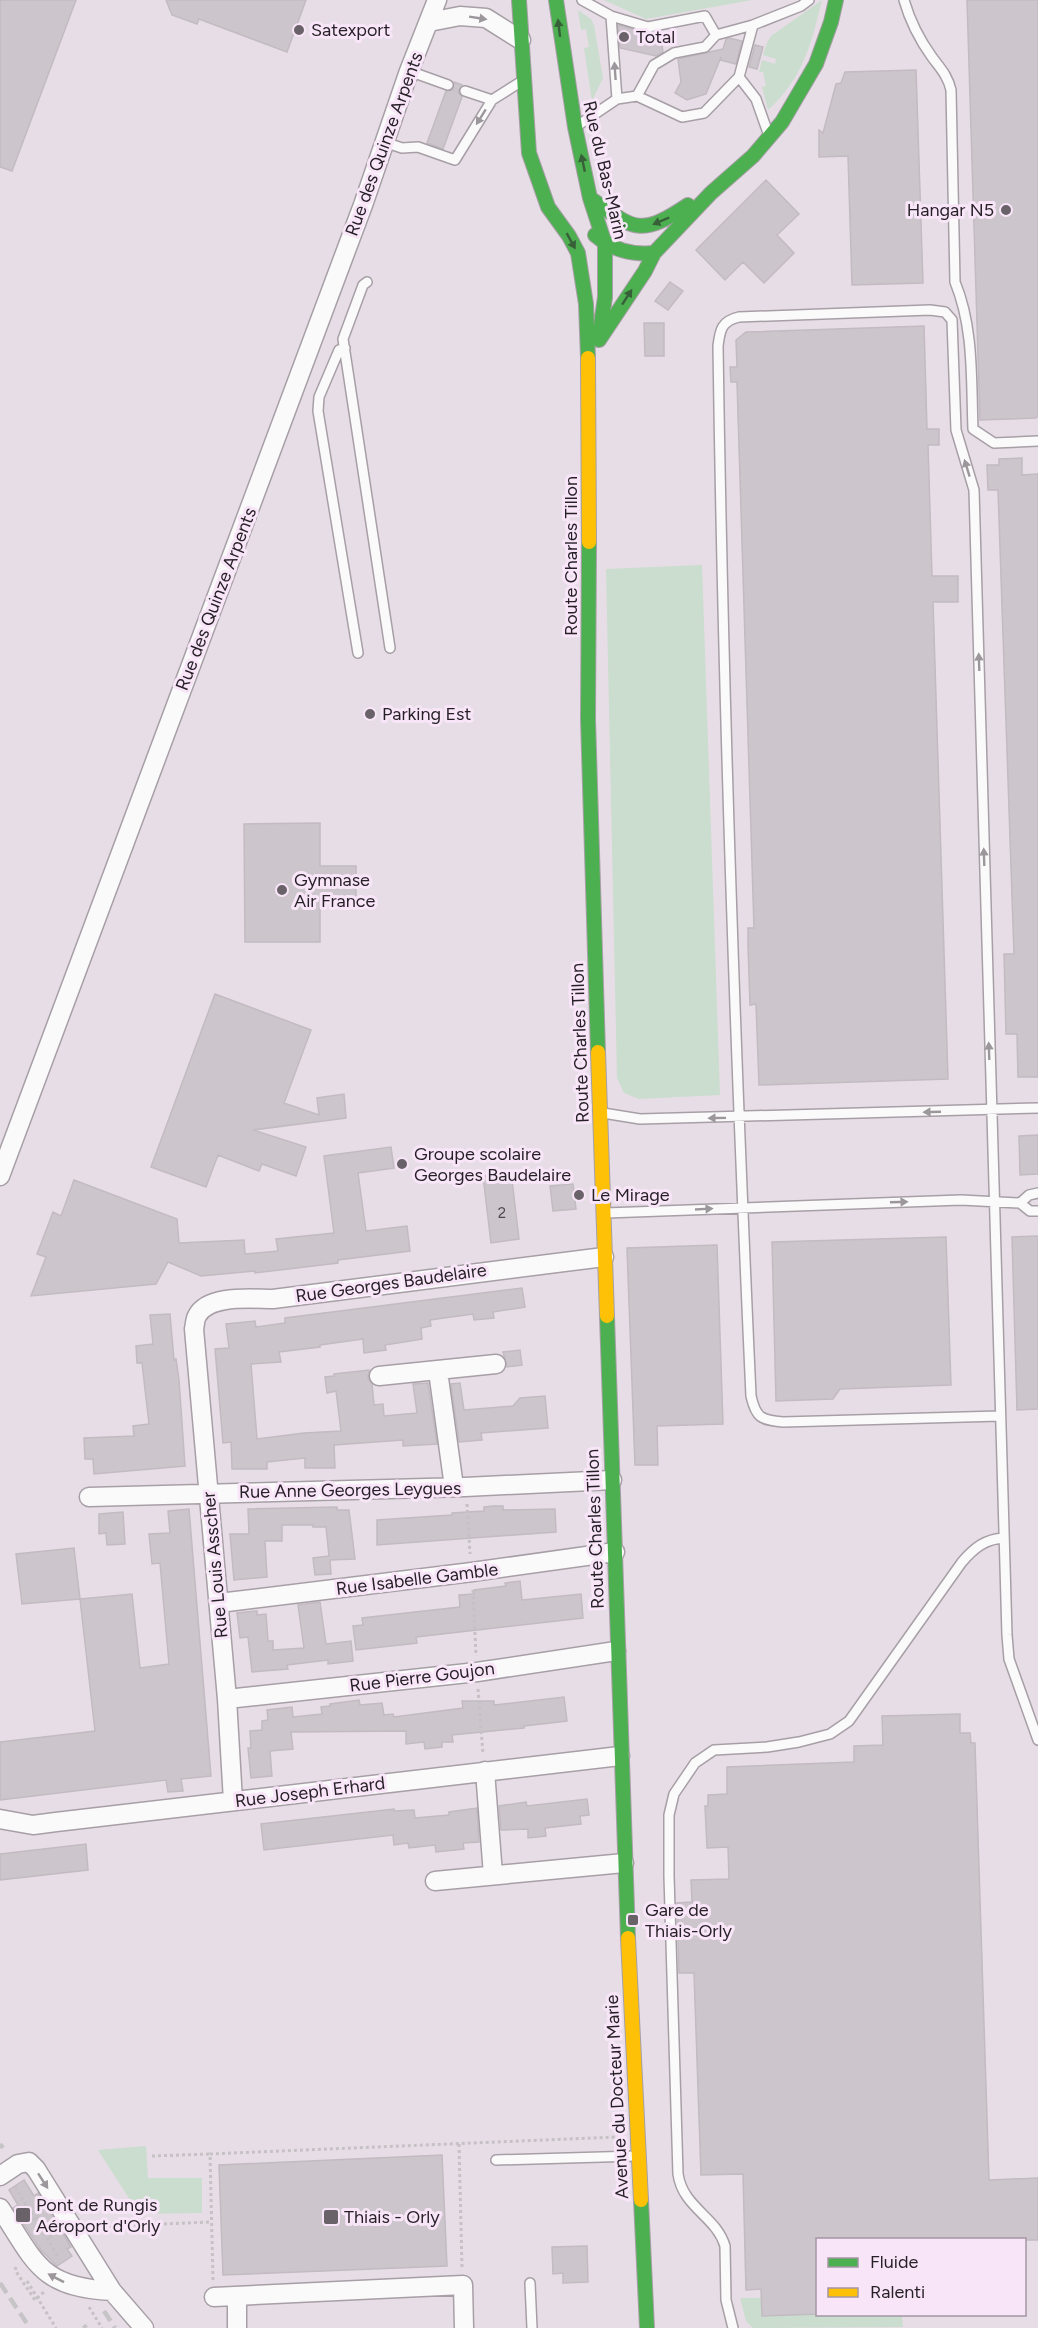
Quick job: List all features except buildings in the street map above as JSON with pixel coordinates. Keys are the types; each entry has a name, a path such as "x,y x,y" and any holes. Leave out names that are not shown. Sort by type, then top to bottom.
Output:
{"main road":[{"name":"Rue du Bas-Marin","path":"519,0 529,153 548,207 569,236 580,261 593,337 590,401"},
{"name":"Rue du Bas-Marin","path":"556,0 575,127 590,198 604,244 605,297 593,337"},
{"path":"632,265 654,253 769,138 795,103 818,62 836,0"},
{"path":"542,191 558,199 568,212"},
{"path":"590,198 628,225 642,227 661,222 712,193"},
{"path":"586,228 612,248 632,254 654,253"},
{"path":"593,337 613,322 626,297 650,266 654,253"},
{"path":"605,297 621,275"},
{"name":"Route Charles Tillon","path":"590,401 588,718 624,1863"},
{"name":"Avenue du Docteur Marie","path":"624,1863 647,2328"}],"street":[{"name":"Rue des Quinze Arpents","path":"0,1176 363,205 409,71 437,0"},
{"path":"429,22 460,16 486,18 521,40"},
{"name":"Rue Georges Baudelaire","path":"194,1329 197,1314 208,1305 223,1300 273,1299 604,1257"},
{"name":"Rue Louis Asscher","path":"194,1329 227,1699 233,1801"},
{"path":"379,1376 496,1364"},
{"path":"438,1371 460,1487"},
{"name":"Rue Anne Georges Leygues","path":"89,1497 460,1487 612,1480"},
{"name":"Rue Isabelle Gamble","path":"219,1603 615,1552"},
{"name":"Rue Pierre Goujon","path":"227,1699 477,1672 616,1651"},
{"name":"Rue Joseph Erhard","path":"0,1819 33,1825 620,1756"},
{"path":"484,1771 493,1875"},
{"path":"435,1881 624,1863"},
{"path":"5,2177 18,2164 29,2162 36,2169 112,2291 144,2328"},
{"path":"0,2208 32,2259 49,2276 78,2288 112,2291"},
{"path":"214,2297 463,2286 464,2328"},
{"path":"237,2296 237,2328"}],"lane":[{"path":"582,0 611,16 648,27 705,16 716,35"},
{"path":"637,96 654,65 674,53 705,47 716,35 753,25 801,6 809,0"},
{"path":"904,0 910,20 932,57 947,76 951,90 955,282 963,302 968,325 973,429 994,443 1038,441"},
{"path":"611,16 617,99"},
{"path":"575,127 617,99 637,96 682,117 704,113 739,77 753,25"},
{"path":"409,71 448,85"},
{"path":"739,77 756,99 769,138"},
{"path":"384,142 402,148 418,147 454,160 492,100 524,79"},
{"path":"465,91 492,100"},
{"path":"368,282 363,285 343,339 390,648"},
{"path":"1000,1416 783,1422 767,1421 760,1417 754,1409 751,1396 742,1207 720,538 718,346 720,328 727,320 739,317 893,310 945,312 952,320 956,430 974,490 1009,1659 1038,1740"},
{"path":"345,348 339,350 319,398 318,411 358,653"},
{"path":"601,1113 640,1119 739,1118 1038,1108"},
{"path":"1020,1203 1029,1195 1038,1193"},
{"path":"603,1213 961,1200 1020,1203 1030,1211 1038,1211"},
{"path":"733,2328 726,2300 725,2246 722,2238 686,2198 678,2174 669,1876 669,1824 674,1794 695,1763 714,1750 767,1748 799,1742 830,1734 849,1721 962,1562 980,1544 988,1540 1004,1538"},
{"path":"496,2160 638,2156"},
{"path":"530,2283 532,2328"}],"path":[{"path":"460,1487 472,1572 484,1771"},
{"path":"152,2156 637,2136"},
{"path":"459,2144 463,2286"},
{"path":"210,2154 210,2222 214,2297"},
{"path":"5,2177 61,2261"},
{"path":"34,2210 53,2241"},
{"path":"91,2227 210,2222"},
{"path":"15,2270 34,2298"},
{"path":"84,2299 102,2328"}],"green space":[{"path":"604,0 752,0 646,19"},
{"path":"822,0 814,32 798,73 790,86 768,110 762,87 766,86 763,72 759,72 762,60 775,64 776,59 763,55 767,43 771,36"},
{"path":"578,10 591,19 594,25 603,78 592,101 584,48 589,47 586,29 581,30"},
{"path":"702,565 720,1095 639,1099 624,1093 617,1078 606,569"},
{"path":"146,2146 148,2178 202,2178 202,2213 139,2214 98,2150"},
{"path":"740,2298 762,2298 816,2313 816,2316 902,2316 903,2327 753,2328 746,2321"}],"railway":[{"path":"0,2144 3,2148"},
{"path":"0,2283 30,2328"},
{"path":"104,2311 115,2328"}],"traffic: fast":[{"path":"519,0 529,153 548,207 578,253 586,304 588,358"},
{"path":"556,0 575,127 590,198 605,244 605,297 600,332"},
{"path":"599,340 645,271 654,253 711,193 753,156 782,122 816,64 836,0"},
{"path":"590,198 627,223 637,226 658,222 688,205"},
{"path":"595,235 623,250 654,253"},
{"path":"589,542 588,719 598,1052"},
{"path":"607,1316 628,1938"},
{"path":"641,2200 647,2328"}],"traffic: slow":[{"path":"588,358 589,542"},
{"path":"598,1052 607,1316"},
{"path":"628,1938 641,2200"}],"place":[{"name":"Satexport","path":"299,30"},
{"name":"Total","path":"624,37"},
{"name":"Hangar N5","path":"1006,210"},
{"name":"Parking Est","path":"370,714"},
{"name":"Gymnase Air France","path":"282,890"},
{"name":"Groupe scolaire Georges Baudelaire","path":"402,1164"},
{"name":"Le Mirage","path":"579,1195"},
{"name":"Gare de Thiais-Orly","path":"633,1920"},
{"name":"Pont de Rungis Aéroport d'Orly","path":"23,2215"},
{"name":"Thiais - Orly","path":"331,2217"}]}
